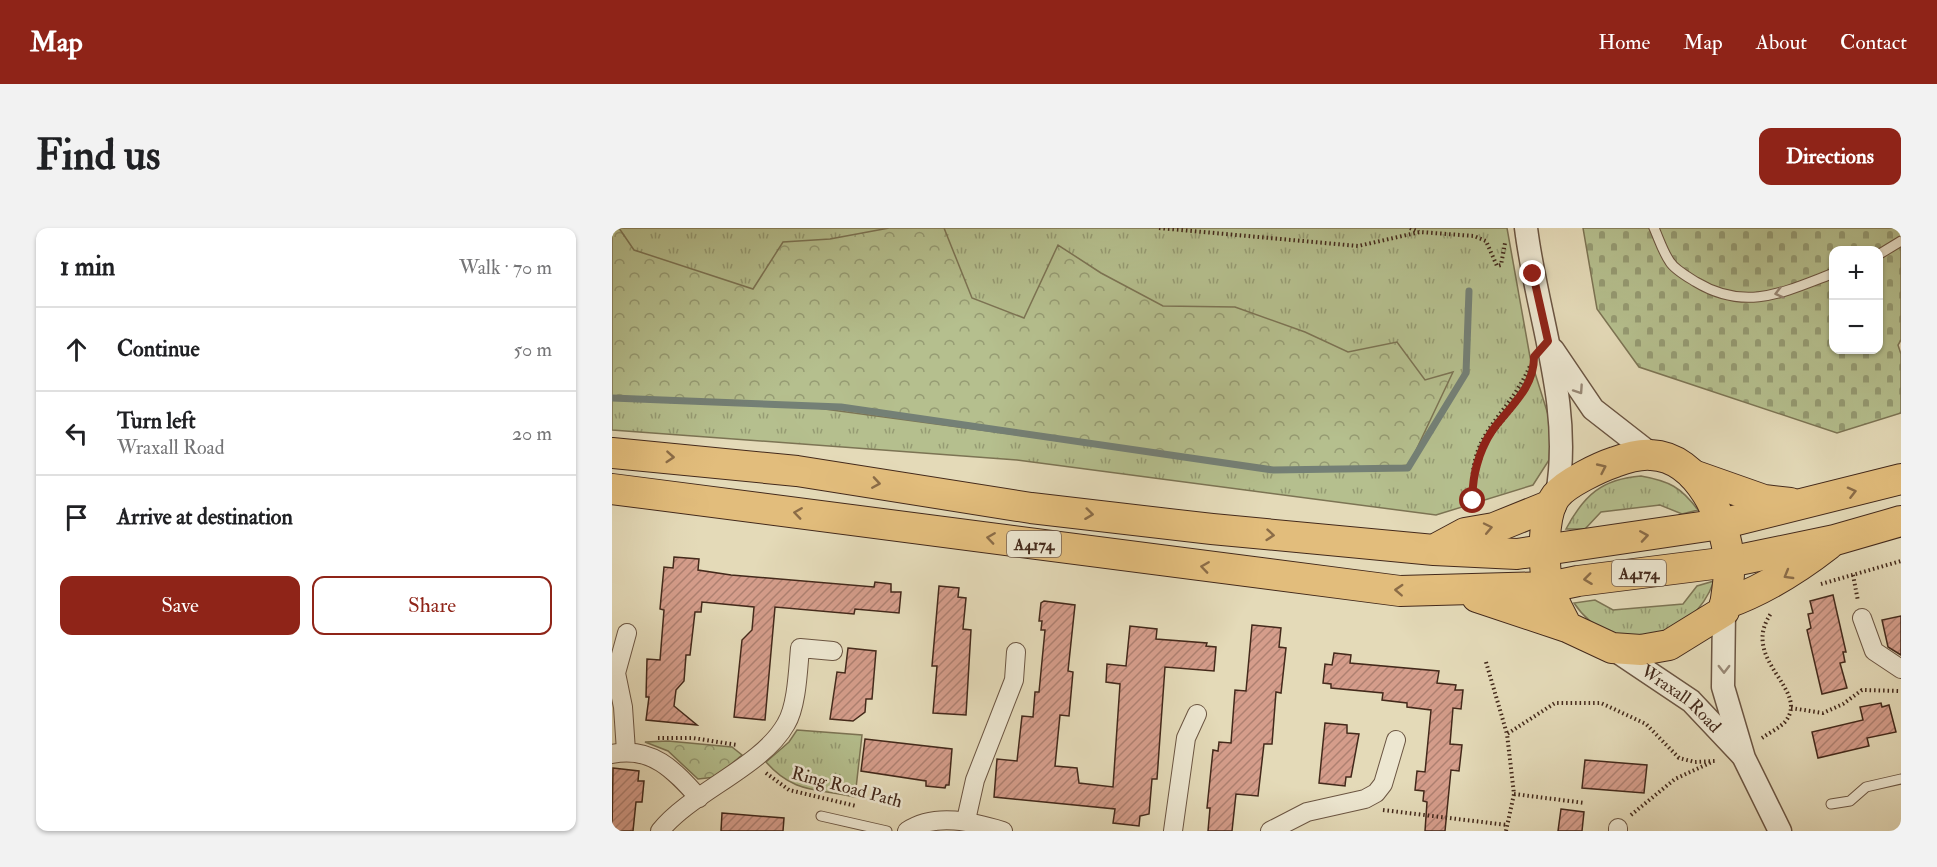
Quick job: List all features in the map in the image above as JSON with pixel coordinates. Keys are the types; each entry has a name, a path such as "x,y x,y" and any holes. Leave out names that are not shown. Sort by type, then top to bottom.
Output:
{"highway":[{"name":"A4174","path":"612,453 797,471 1031,507 1212,529 1434,550 1517,554 1545,552 1721,524 1901,479"},
{"path":"1434,550 1465,533 1494,528 1554,500 1600,467 1628,458 1652,455 1674,462 1694,475 1711,502 1721,524 1729,562 1725,607 1669,645 1641,650 1612,648 1567,627 1549,587 1545,552 1546,528 1554,500"},
{"name":"A4174","path":"1694,475 1764,500 1802,505"},
{"name":"A4174","path":"612,489 1400,591 1549,587 1578,581 1729,562 1835,540 1901,521"},
{"name":"A4174","path":"1725,607 1795,571 1835,540"},
{"name":"A4174","path":"1457,591 1567,627"}],"street":[{"path":"1527,233 1541,349 1563,437 1554,500"},
{"path":"1541,349 1593,409 1652,455"},
{"name":"Wraxall Road","path":"1725,607 1724,687 1744,758 1780,831"},
{"path":"1862,618 1874,651 1901,669"},
{"path":"627,633 616,673 623,706 619,753 647,754 672,768 699,798"},
{"path":"660,831 699,798 754,758 786,724 795,693 800,648 833,651"},
{"name":"Wraxall Road","path":"1612,648 1691,701 1744,758"},
{"path":"966,820 975,780 1014,680 1016,652"},
{"path":"1173,831 1186,738 1197,714"},
{"path":"1270,831 1307,812 1365,799 1376,793 1383,784 1396,740"},
{"path":"907,831 936,822 966,820 1003,831"}],"lane":[{"path":"1654,228 1671,263 1710,290 1731,297 1754,298 1778,294 1829,275"},
{"path":"1883,252 1901,241"},
{"path":"1832,804 1850,801 1866,787 1901,779"},
{"path":"822,816 887,831"}],"path":[{"path":"1159,228 1358,246 1420,232 1474,236 1486,241 1497,266 1501,265 1504,245 1508,238 1527,233"},
{"path":"1410,228 1420,232"},
{"path":"1473,501 1472,464 1482,438 1521,387 1541,349"},
{"path":"1811,587 1901,561"},
{"path":"1762,738 1784,722 1791,708 1790,694 1771,669 1763,646 1763,632 1774,609"},
{"path":"1365,799 1387,812 1507,828 1514,794 1507,734 1486,662"},
{"path":"1791,708 1823,713 1843,704 1862,690 1901,691"},
{"path":"1507,734 1555,703 1601,703 1646,724 1679,758 1695,762 1715,761 1674,779 1643,803 1618,830"},
{"name":"Ring Road Path","path":"619,753 645,738 693,738 740,746 765,772 789,790 864,808"},
{"path":"1514,794 1585,803"}],"green space":[{"path":"612,228 1507,228 1530,357 1551,424 1549,460 1533,485 1436,515 1017,460 612,430"},
{"path":"612,228 619,228 634,250 753,289 783,242 830,239 889,228 944,228 972,298 1024,318 1058,245 1101,273 1163,306 1235,307 1305,332 1348,352 1397,342 1425,380 1453,372 1409,465 1371,469 1278,470 787,404 612,397"},
{"path":"1583,228 1901,228 1901,340 1898,345 1901,354 1901,413 1837,433 1639,367 1597,309"},
{"path":"1641,476 1674,486 1698,510 1682,514 1660,505 1601,512 1585,529 1566,529 1587,498 1596,491 1615,481"},
{"path":"1714,581 1703,602 1688,619 1670,631 1650,637 1630,638 1609,633 1590,621 1574,603 1595,600 1613,610 1683,604 1697,586"},
{"path":"797,730 862,735 855,797 796,785 786,780 766,762 789,742"},
{"path":"668,741 732,747 742,755 716,777 698,779 668,751 645,742"}],"building":[{"path":"674,557 699,559 698,570 731,575 874,587 875,582 891,584 891,592 901,592 899,613 855,609 854,614 775,607 765,720 734,717 742,640 752,630 754,607 702,602 701,612 695,612 690,655 686,655 684,681 676,690 674,706 697,725 646,720 649,697 646,697 647,659 660,660 664,610 660,609 664,567 673,568"},
{"path":"939,586 959,588 958,597 966,598 963,629 971,630 966,715 933,713 937,666 932,666"},
{"path":"1833,595 1846,652 1843,652 1845,662 1840,663 1847,688 1822,694 1807,630 1811,628 1808,614 1813,613 1810,601"},
{"path":"1044,601 1075,605 1068,671 1073,672 1069,716 1060,715 1055,766 1077,768 1079,783 1113,787 1120,684 1106,682 1107,664 1126,666 1130,626 1157,629 1156,639 1207,643 1206,646 1216,647 1214,671 1165,667 1157,779 1152,779 1149,814 1140,816 1139,826 1113,823 1115,809 994,797 997,759 1017,761 1022,716 1033,717 1035,692 1039,692 1045,630 1041,630 1042,621 1039,621 1041,603"},
{"path":"1901,616 1901,655 1888,647 1882,620"},
{"path":"1252,625 1281,628 1279,647 1286,648 1281,693 1276,692 1272,744 1264,744 1258,796 1236,794 1232,831 1208,831 1210,808 1207,808 1213,750 1218,751 1219,742 1231,743 1235,690 1246,691"},
{"path":"848,648 876,651 872,699 866,699 865,712 853,721 830,719 837,672 845,673"},
{"path":"1334,653 1351,655 1350,663 1439,671 1437,683 1456,685 1455,690 1463,690 1461,709 1453,708 1450,744 1462,745 1459,771 1451,770 1445,831 1425,831 1427,802 1423,801 1424,791 1415,790 1417,771 1425,772 1431,710 1407,707 1407,703 1382,700 1383,693 1331,688 1331,684 1323,683 1325,664 1332,665"},
{"path":"1881,703 1882,707 1889,705 1896,732 1867,738 1869,746 1818,758 1812,732 1863,720 1860,707"},
{"path":"1325,723 1347,725 1347,733 1359,734 1351,777 1346,777 1345,786 1319,783"},
{"path":"865,739 952,749 949,785 945,788 926,786 926,781 861,771"},
{"path":"1585,760 1647,765 1644,793 1582,788"},
{"path":"613,768 639,771 638,781 644,781 642,802 636,802 633,831 612,831"},
{"path":"1561,809 1584,812 1582,831 1558,831"},
{"path":"722,813 784,818 783,831 721,831"}],"waterway":[{"path":"612,398 841,407 1273,470 1408,468 1466,373 1469,291"}],"route":[{"path":"1473,501 1471,486 1476,478 1486,441 1526,389 1534,370 1534,357 1548,341 1533,274"}]}
